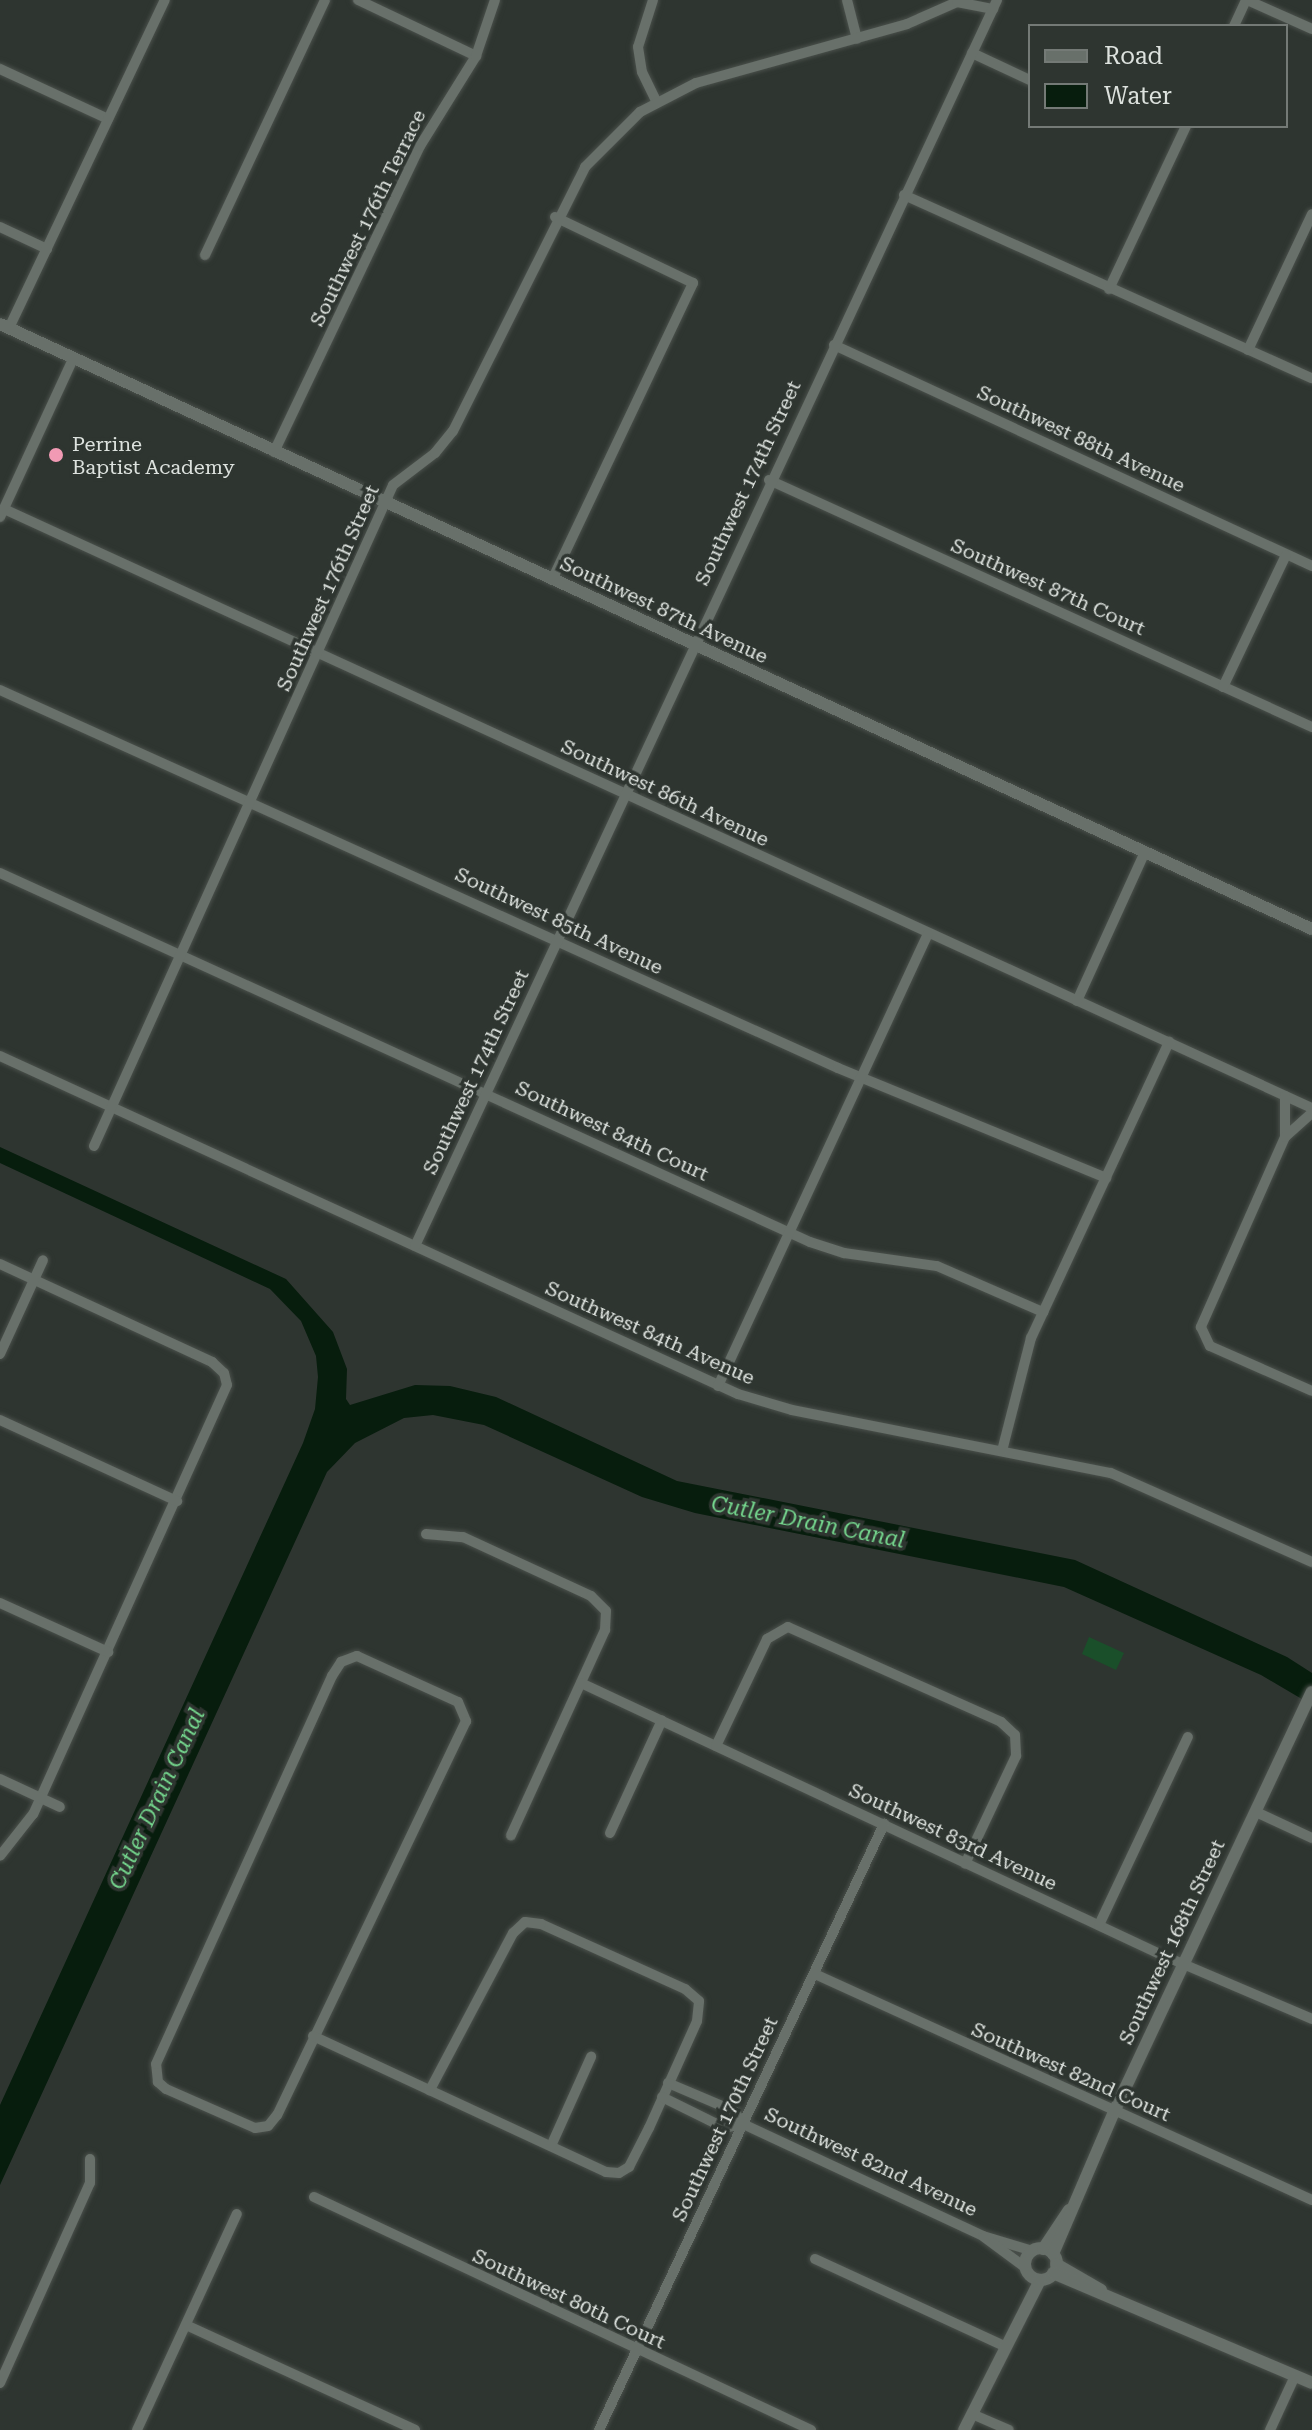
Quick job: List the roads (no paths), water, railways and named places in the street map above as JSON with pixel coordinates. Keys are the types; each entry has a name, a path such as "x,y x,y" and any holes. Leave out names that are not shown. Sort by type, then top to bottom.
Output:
{"street":[{"path":"4,326 47,249 165,0"},
{"path":"205,255 325,0"},
{"path":"358,0 476,56"},
{"name":"Southwest 176th Terrace","path":"274,452 420,146 476,56 495,0"},
{"path":"653,0 638,47 642,72 656,101"},
{"path":"847,0 857,39"},
{"path":"1235,24 1247,0 1312,29"},
{"path":"957,1 995,5"},
{"name":"Southwest 176th Street","path":"94,1146 393,485 435,453 453,431 555,217 595,153 656,101 712,77 857,39 957,1"},
{"name":"Southwest 174th Street","path":"415,1246 769,480 995,5"},
{"path":"972,53 1028,79"},
{"path":"0,69 108,119"},
{"path":"1109,289 1185,128"},
{"path":"904,195 1312,378"},
{"path":"1248,350 1312,214"},
{"path":"552,580 693,283 555,217"},
{"path":"0,227 47,249"},
{"name":"Southwest 87th Avenue","path":"4,326 1312,929"},
{"name":"Southwest 88th Avenue","path":"834,345 1312,566"},
{"path":"2,513 73,359"},
{"name":"Southwest 87th Court","path":"769,480 1312,727"},
{"name":"Southwest 86th Avenue","path":"2,513 624,792 1169,1042 1312,1111"},
{"path":"1223,687 1286,555"},
{"name":"Southwest 85th Avenue","path":"0,690 862,1078 1106,1178"},
{"path":"1077,1001 1144,854"},
{"name":"Southwest 84th Court","path":"0,873 833,1251 945,1269 1043,1312"},
{"path":"718,1386 928,934"},
{"path":"1002,1451 1024,1354 1169,1042"},
{"name":"Southwest 84th Avenue","path":"0,1056 718,1386 780,1407 1125,1478 1312,1562"},
{"path":"1285,1096 1285,1137"},
{"path":"1312,1111 1285,1137 1213,1291 1202,1335 1210,1346 1312,1391"},
{"path":"0,1354 43,1260"},
{"path":"0,1264 212,1362 226,1377 224,1397 40,1798 21,1835 0,1856"},
{"path":"0,1420 177,1501"},
{"path":"426,1534 463,1537 591,1596 606,1611 605,1630 511,1835"},
{"path":"0,1603 108,1652"},
{"path":"716,1746 763,1646 782,1627 802,1630 1001,1722 1017,1742 1012,1765 965,1864"},
{"path":"357,1656 452,1698 466,1714 458,1742 313,2036 277,2115 261,2129 166,2089 156,2077 157,2058 332,1676 347,1658 357,1656"},
{"name":"Southwest 83rd Avenue","path":"581,1683 965,1864 1312,2019"},
{"name":"Southwest 168th Street","path":"1032,2275 1048,2258 1312,1692"},
{"path":"610,1833 662,1720"},
{"path":"1099,1925 1188,1737"},
{"path":"0,1779 60,1807"},
{"path":"1256,1812 1312,1838"},
{"name":"Southwest 170th Street","path":"599,2430 817,1975 884,1824"},
{"path":"313,2036 551,2146 619,2173 635,2157 697,2021 699,2001 642,1970 541,1924 525,1922 513,1933 430,2090"},
{"name":"Southwest 82nd Court","path":"817,1975 1312,2200"},
{"path":"551,2146 591,2057"},
{"name":"Southwest 82nd Avenue","path":"668,2083 734,2111 743,2124 983,2236 1048,2258 1101,2290 1312,2383"},
{"name":"Southwest 82nd Avenue","path":"662,2097 725,2128 743,2124"},
{"path":"0,2383 90,2183 90,2159"},
{"name":"Southwest 80th Court","path":"314,2197 811,2430"},
{"path":"137,2430 237,2214"},
{"name":"Southwest 82nd Avenue","path":"983,2236 1032,2275"},
{"path":"964,2430 1018,2317 1032,2275 1048,2258"},
{"path":"815,2259 1004,2346"},
{"path":"186,2325 415,2430"},
{"path":"1270,2430 1295,2376"},
{"path":"972,2414 1009,2430"}],"water":[{"name":"Cutler Drain Canal","path":"0,1147 286,1279 333,1332 347,1369 346,1399 350,1405 415,1385 450,1386 496,1397 677,1481 1075,1560 1287,1657 1312,1673 1312,1705 1261,1675 1064,1587 695,1513 642,1497 484,1425 433,1415 404,1418 355,1443 327,1472 0,2185 0,2105 303,1443 315,1409 318,1377 316,1356 301,1321 270,1289 0,1163"}],"place":[{"name":"Perrine Baptist Academy","path":"56,455"}]}
